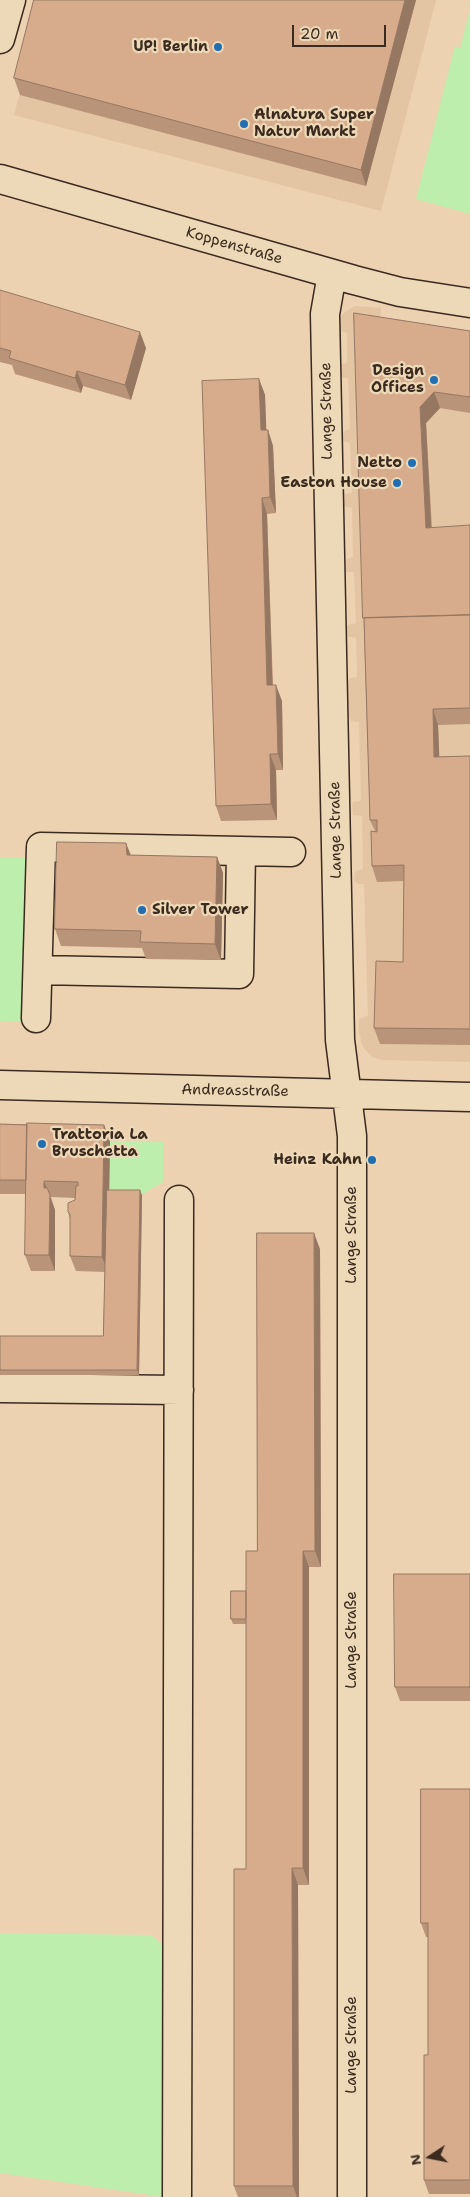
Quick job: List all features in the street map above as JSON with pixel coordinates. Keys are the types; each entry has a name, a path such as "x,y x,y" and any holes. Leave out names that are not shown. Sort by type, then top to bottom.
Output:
{"street":[{"path":"0,39 11,0"},
{"name":"Koppenstraße","path":"0,179 400,292 470,302"},
{"name":"Lange Straße","path":"332,274 325,314 340,1040 352,1136 352,2197"},
{"path":"36,1018 41,847 291,852"},
{"path":"38,970 239,974 241,851"},
{"name":"Andreasstraße","path":"0,1085 470,1097"},
{"path":"177,2197 179,1200"},
{"path":"0,1388 179,1390"}],"shaded area":[{"name":"UP! Berlin","path":"45,0 436,0 381,211 14,115"},
{"path":"355,306 381,308 380,319 470,332 470,1062 382,1060 372,1057 363,1047 359,1033 359,1019 368,1016 364,884 358,884 354,881 355,871 363,869 362,816 353,815 352,805 353,802 361,801 359,722 351,721 349,717 348,682 350,678 357,677 356,638 346,636 348,625 356,623 354,572 346,572 344,568 345,560 353,557 352,508 343,506 342,498 344,494 352,493 350,443 341,441 341,432 350,429 348,378 340,377 340,364 347,363 347,333 338,330 338,319"}],"green space":[{"path":"470,10 470,214 416,199 455,46 460,48"},
{"path":"0,857 26,857 22,1022 0,1021"},
{"path":"110,1141 163,1142 163,1182 141,1195 109,1195"},
{"path":"0,1933 151,1935 163,1945 163,2197 0,2173"}],"building":[{"name":"UP! Berlin","path":"34,0 405,0 361,170 14,78"},
{"path":"0,290 140,332 125,385 77,371 75,378 9,358 11,351 0,348"},
{"name":"Easton House","path":"354,313 470,331 470,397 434,392 420,407 426,528 470,525 470,615 363,618"},
{"path":"259,379 261,430 268,430 270,497 262,498 267,685 276,685 278,754 270,754 271,804 216,806 202,381"},
{"path":"470,615 470,708 433,709 434,757 470,756 470,1029 374,1028 376,961 403,962 404,865 372,866 371,831 377,832 377,820 370,820 364,618"},
{"name":"Silver Tower","path":"57,842 126,843 127,855 217,857 215,944 140,942 141,931 55,929"},
{"path":"27,1123 104,1125 102,1257 70,1256 70,1214 68,1212 68,1203 75,1200 78,1182 44,1181 44,1188 47,1188 50,1195 49,1255 25,1255"},
{"path":"0,1124 27,1125 26,1180 0,1180"},
{"path":"107,1190 140,1190 137,1370 0,1370 0,1336 103,1336"},
{"path":"257,1233 314,1233 315,1551 303,1551 303,1868 292,1868 293,2186 234,2186 234,1869 246,1869 246,1551 257,1551"},
{"path":"394,1574 470,1574 470,1687 395,1687"},
{"path":"231,1591 246,1591 246,1619 231,1619"},
{"path":"421,1789 470,1789 470,2180 424,2180 424,2055 428,2055 428,1923 421,1923"}],"place":[{"name":"UP! Berlin","path":"218,47"},
{"name":"Alnatura Super Natur Markt","path":"244,124"},
{"name":"Design Offices","path":"434,380"},
{"name":"Netto","path":"412,463"},
{"name":"Easton House","path":"397,483"},
{"name":"Silver Tower","path":"142,910"},
{"name":"Trattoria La Bruschetta","path":"42,1144"},
{"name":"Heinz Kahn","path":"372,1160"}]}
